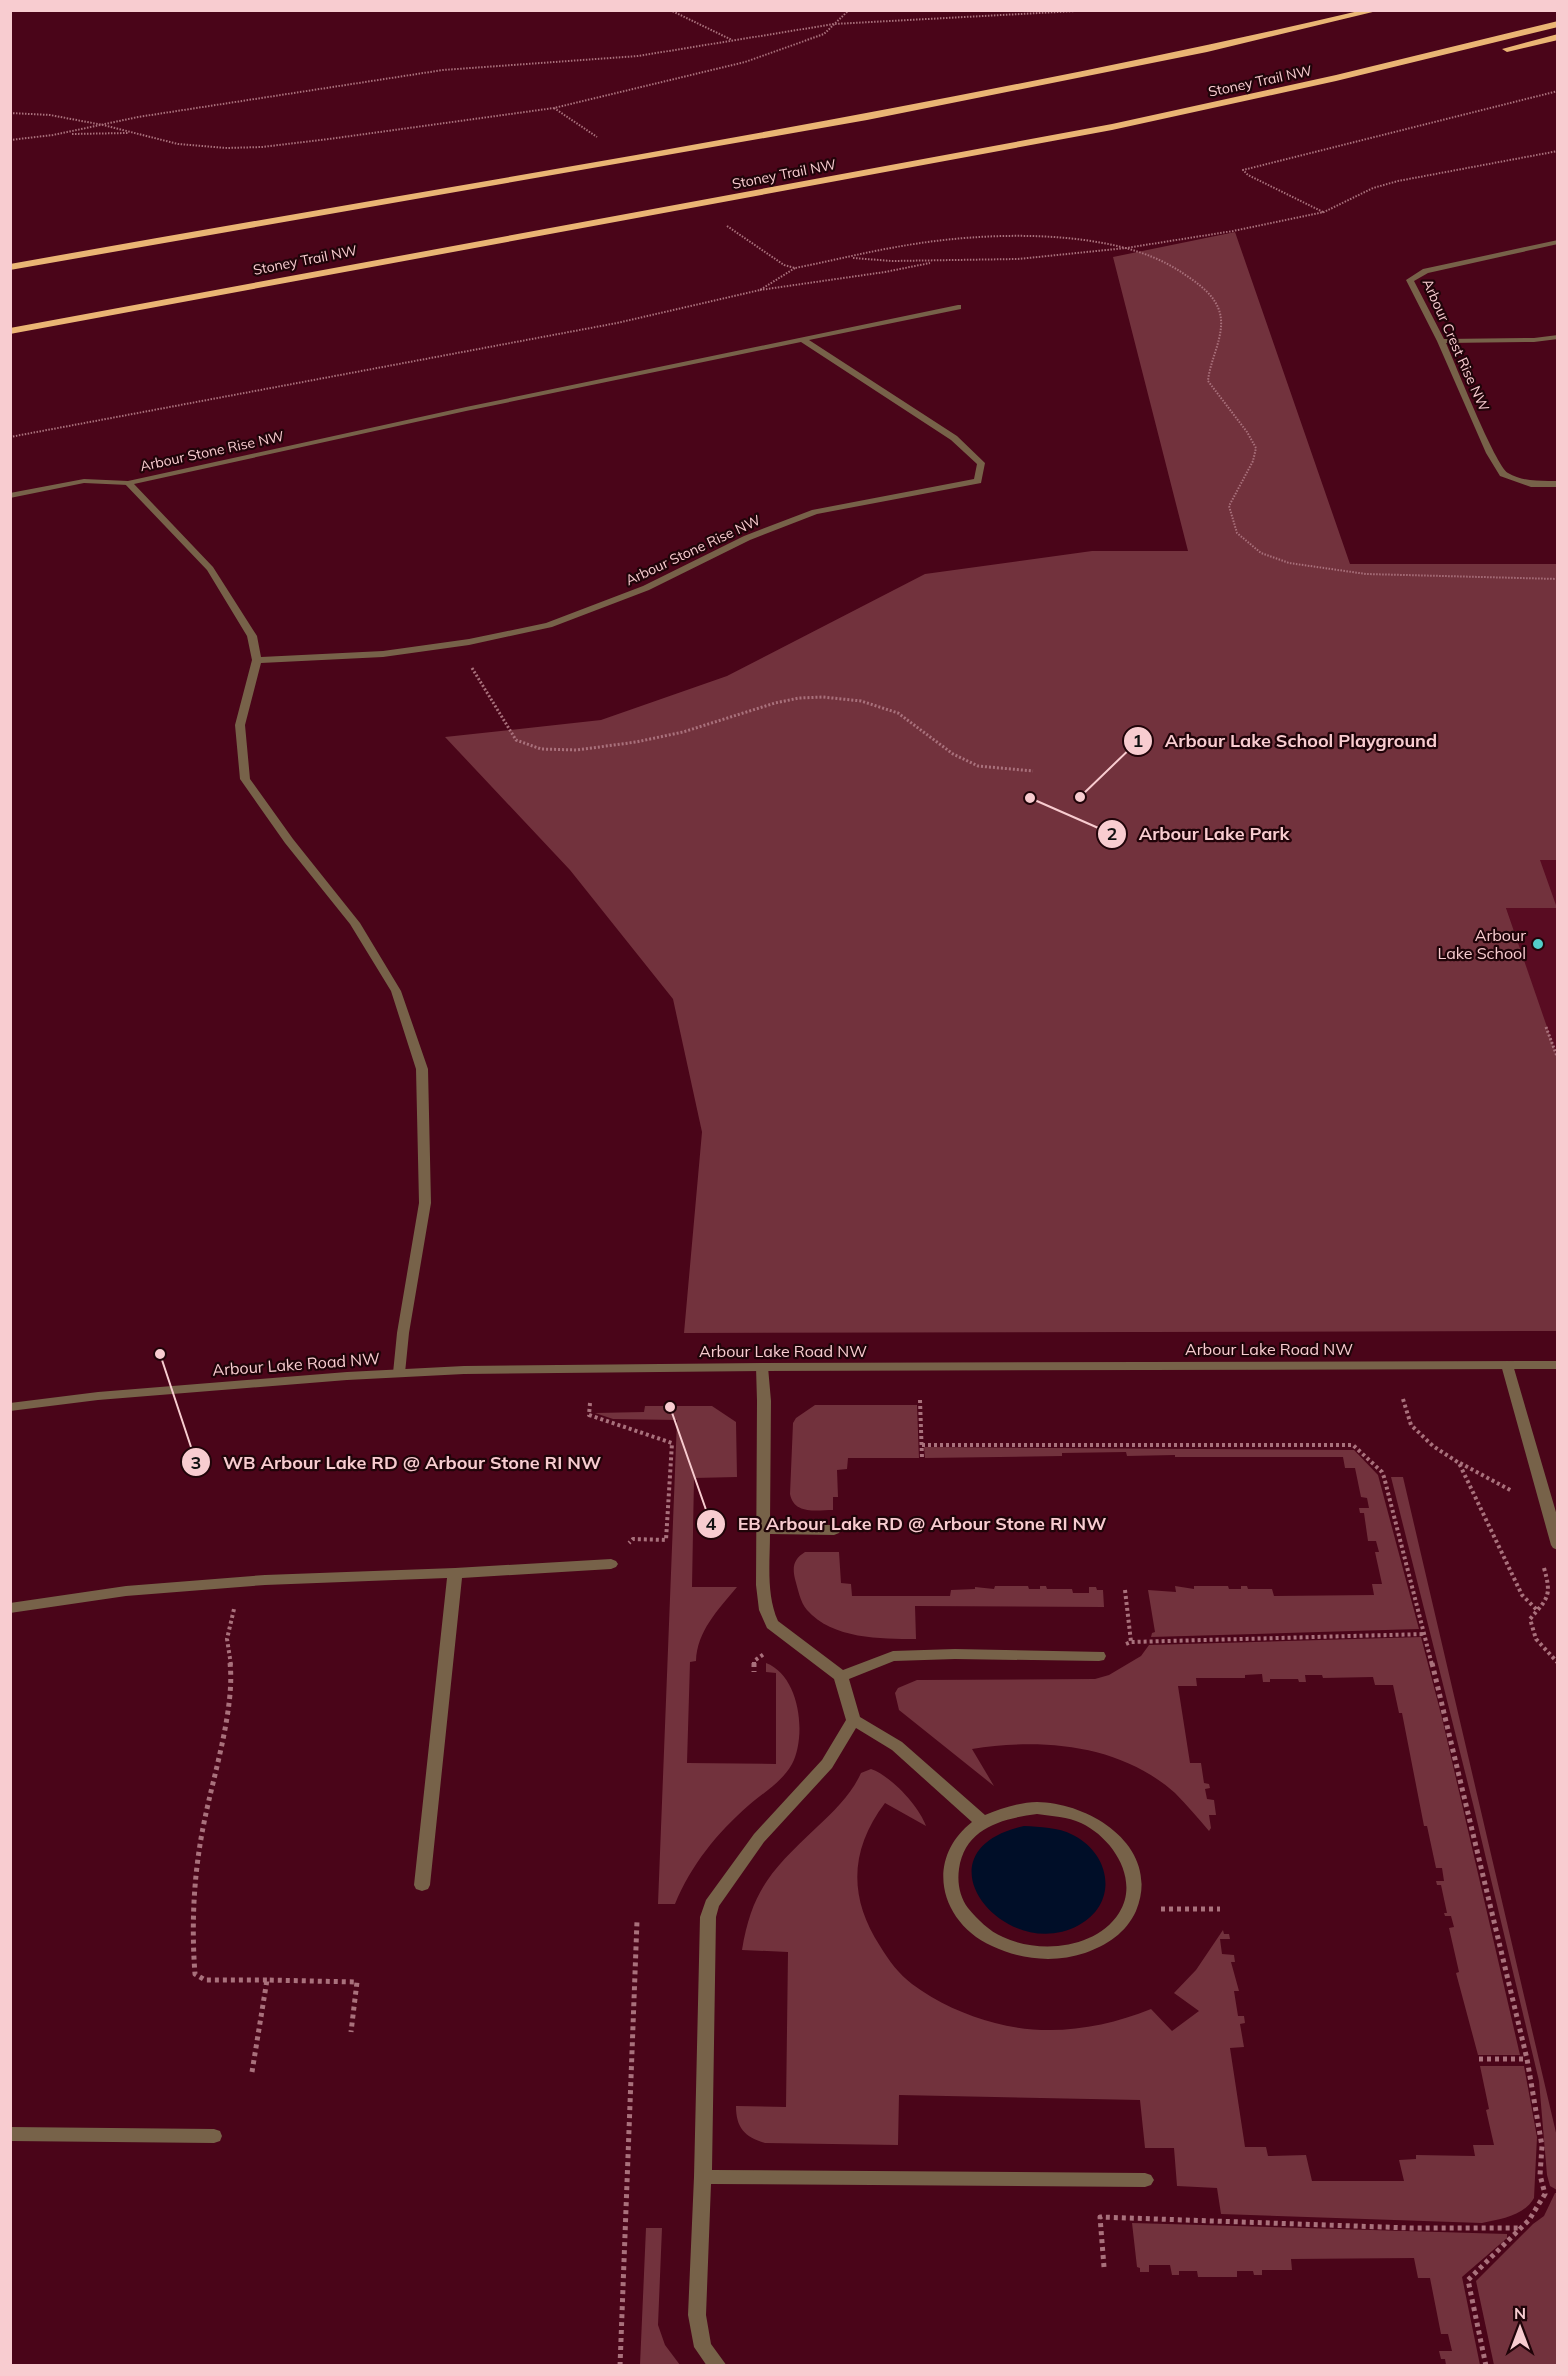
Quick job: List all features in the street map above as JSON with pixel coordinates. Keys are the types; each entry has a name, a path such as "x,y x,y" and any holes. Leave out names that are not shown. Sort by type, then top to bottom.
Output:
{"highway":[{"path":"10,267 1021,89 1268,37 1377,10"},
{"name":"Stoney Trail NW","path":"10,331 1112,127 1282,92 1557,24"},
{"path":"1501,51 1557,37"},
{"path":"1282,92 1344,87"}],"street":[{"name":"Arbour Crest Rise NW","path":"1557,242 1426,271 1410,280 1441,341 1490,453 1503,474 1531,484 1557,484"},
{"name":"Arbour Stone Rise NW","path":"128,483 466,409 958,307"},
{"path":"1441,341 1534,340 1557,337"},
{"name":"Arbour Stone Rise NW","path":"128,483 210,569 252,636 257,660 383,654 469,642 549,625 646,588 747,537 815,512 978,482 981,464 954,438 802,339"},
{"path":"10,496 84,482 128,483"},
{"path":"257,660 240,725 245,778 289,841 355,922 396,991 422,1068 425,1203 403,1334 399,1372"},
{"path":"1507,1365 1557,1545"},
{"name":"Arbour Lake Road NW","path":"10,1407 98,1396 399,1372 762,1367 1557,1365"},
{"path":"762,1367 764,1401 763,1585 766,1610 772,1624 841,1676 853,1720 897,1746 982,1822"},
{"path":"764,1529 834,1530"},
{"path":"10,1608 126,1591 237,1583 611,1564"},
{"path":"422,1885 444,1697 455,1573"},
{"path":"841,1676 893,1656 955,1654 1099,1656"},
{"path":"718,2366 703,2347 697,2315 703,2177 708,1917 712,1904 759,1838 827,1764 853,1720"},
{"path":"1037,1808 1066,1812 1094,1823 1116,1840 1130,1862 1135,1886 1130,1909 1115,1929 1092,1945 1063,1952 1032,1952 1001,1944 976,1928 958,1907 950,1884 951,1861 962,1839 982,1822 1007,1812 1037,1808"},
{"path":"10,2134 214,2136"},
{"path":"703,2177 1145,2180"}],"path":[{"path":"670,10 707,30 733,40"},
{"path":"10,113 50,115 134,132 178,144 227,148 262,147 543,110 745,62 824,34 849,10"},
{"path":"53,135 138,117 443,70 638,56 834,24 1095,10"},
{"path":"1323,212 1248,175 1243,170 1557,91"},
{"path":"10,140 53,135 134,132"},
{"path":"849,257 892,261 1018,259 1126,248 1233,231 1323,212 1374,188 1398,181 1557,151"},
{"path":"760,290 795,268 919,243 970,238 1050,239 1126,248 1146,253 1170,263 1206,290 1221,317 1208,381 1247,432 1256,448 1253,461 1229,506 1237,533 1261,553 1289,563 1366,574 1557,579"},
{"path":"10,437 617,323 760,290 885,272 942,260"},
{"path":"784,265 795,268"},
{"path":"468,663 516,740 528,747 573,750 648,741 779,701 810,697 837,698 864,703 905,717 942,749 971,763 990,768 1033,771"},
{"path":"1546,1027 1557,1059"},
{"path":"1549,1034 1557,1035"},
{"path":"1403,1399 1411,1425 1433,1446 1517,1495"},
{"path":"920,1400 922,1458"},
{"path":"590,1403 589,1415 672,1443 666,1540 633,1539"},
{"path":"922,1445 1353,1445 1382,1472 1425,1634 1527,2059 1542,2146 1540,2175 1545,2194 1530,2220 1468,2280 1486,2366"},
{"path":"1460,1463 1522,1595 1537,1610"},
{"path":"237,1583 235,1605 227,1639 231,1667 231,1695 204,1822 196,1875 193,1945 195,1974 205,1980 357,1982 351,2032"},
{"path":"1125,1590 1131,1642 1425,1634"},
{"path":"1130,1909 1220,1909"},
{"path":"620,2366 637,1921"},
{"path":"252,2072 267,1980"},
{"path":"1479,2059 1527,2059"},
{"path":"1104,2267 1100,2217 1412,2228 1521,2228"}],"shaded area":[{"path":"1235,232 1350,564 1557,564 1557,860 1540,860 1557,908 1506,908 1557,1056 1557,1331 684,1333 702,1132 673,999 570,870 445,737 601,720 727,676 925,574 1092,551 1188,551 1113,257"},
{"name":"Arbour Lake School","path":"1490,860 1557,860 1557,1056 1546,1027"},
{"path":"815,1405 917,1405 919,1458 848,1458 847,1469 837,1470 838,1497 833,1497 833,1510 801,1508 792,1501 790,1494 793,1423 796,1418"},
{"path":"645,1406 712,1406 736,1422 737,1477 694,1478 692,1587 737,1587 704,1630 696,1661 690,1662 687,1763 776,1764 776,1673 766,1672 766,1663 787,1680 793,1693 799,1723 797,1752 788,1770 716,1838 697,1863 675,1904 658,1904 677,1420 613,1419 595,1413 644,1412"},
{"path":"924,1447 1354,1450 1378,1475 1419,1629 1151,1637 1155,1632 1148,1590 1176,1592 1175,1586 1194,1589 1194,1586 1228,1586 1229,1589 1241,1589 1241,1586 1247,1586 1248,1589 1272,1589 1274,1596 1374,1595 1372,1584 1382,1584 1375,1552 1379,1552 1376,1541 1368,1541 1364,1513 1360,1513 1359,1508 1369,1508 1367,1498 1361,1497 1355,1468 1345,1468 1343,1457 1127,1456 1126,1452 1062,1453 1062,1456 925,1458"},
{"path":"1391,1477 1403,1477 1557,2137 1557,2190 1550,2186 1547,2175 1539,2081 1473,1804"},
{"path":"805,1552 839,1552 841,1583 851,1584 852,1596 950,1596 951,1590 975,1589 975,1587 994,1589 995,1586 1028,1586 1029,1589 1040,1589 1040,1586 1046,1586 1047,1589 1072,1589 1073,1593 1089,1593 1089,1587 1096,1587 1097,1590 1103,1590 1104,1607 915,1606 916,1639 888,1639 858,1635 830,1627 817,1620 805,1607 794,1570 796,1560"},
{"path":"1421,1637 1520,2055 1478,2055 1456,1973 1459,1972 1449,1928 1454,1927 1451,1916 1445,1916 1444,1913 1447,1913 1441,1885 1437,1885 1436,1881 1444,1881 1442,1868 1436,1868 1427,1826 1424,1826 1402,1713 1399,1713 1393,1685 1375,1685 1373,1677 1323,1678 1322,1675 1305,1675 1306,1682 1299,1682 1298,1679 1270,1679 1270,1682 1263,1682 1262,1674 1245,1675 1245,1678 1196,1678 1197,1686 1178,1686 1190,1763 1201,1763 1204,1783 1209,1784 1210,1788 1205,1789 1207,1799 1214,1800 1216,1815 1209,1815 1211,1828 1209,1831 1175,1793 1153,1777 1130,1764 1079,1748 1025,1744 972,1749 994,1786 899,1710 895,1693 898,1688 917,1680 1095,1679 1109,1675 1141,1656 1149,1645"},
{"path":"871,1769 887,1778 903,1793 926,1826 885,1803 873,1820 865,1838 857,1873 862,1909 883,1952 894,1967 921,1991 963,2012 984,2020 1015,2027 1035,2030 1074,2029 1113,2022 1151,2009 1172,2031 1199,2011 1174,1993 1196,1970 1223,1930 1224,1934 1229,1934 1230,1939 1220,1939 1222,1954 1234,1955 1235,1962 1231,1962 1239,1991 1234,1991 1238,2016 1244,2016 1245,2023 1240,2024 1244,2047 1230,2048 1245,2147 1266,2147 1268,2156 1306,2155 1312,2181 1404,2181 1399,2160 1416,2159 1416,2155 1475,2156 1473,2145 1494,2145 1480,2066 1524,2066 1537,2137 1534,2198 1518,2213 1482,2223 1221,2214 1217,2188 1177,2186 1174,2148 1145,2148 1140,2100 899,2095 898,2145 765,2143 752,2138 740,2126 736,2106 786,2107 788,1952 742,1950 752,1910 767,1881 777,1868 842,1802 861,1773"},
{"path":"1555,2193 1558,2193 1557,2365 1494,2365 1476,2281 1533,2224 1544,2216"},
{"path":"1132,2223 1507,2234 1507,2238 1462,2277 1480,2365 1446,2365 1445,2359 1441,2359 1439,2351 1452,2351 1448,2334 1441,2334 1430,2278 1418,2278 1414,2258 1291,2259 1292,2270 1262,2270 1262,2275 1254,2275 1253,2271 1237,2271 1237,2277 1198,2277 1197,2271 1179,2271 1179,2275 1172,2275 1170,2265 1149,2265 1149,2272 1140,2272 1140,2268 1137,2267"},
{"path":"646,2228 662,2228 658,2325 665,2345 680,2365 640,2365"}],"water":[{"path":"1024,1826 1067,1832 1086,1843 1096,1854 1102,1866 1105,1892 1092,1916 1079,1925 1051,1934 1023,1930 999,1918 981,1900 972,1879 975,1858 991,1839"}],"place":[{"name":"Arbour Lake School Playground","path":"1080,797"},
{"name":"Arbour Lake Park","path":"1030,798"},
{"name":"Arbour Lake School","path":"1538,944"},
{"name":"WB Arbour Lake RD @ Arbour Stone RI NW","path":"160,1354"},
{"name":"EB Arbour Lake RD @ Arbour Stone RI NW","path":"670,1407"}]}
